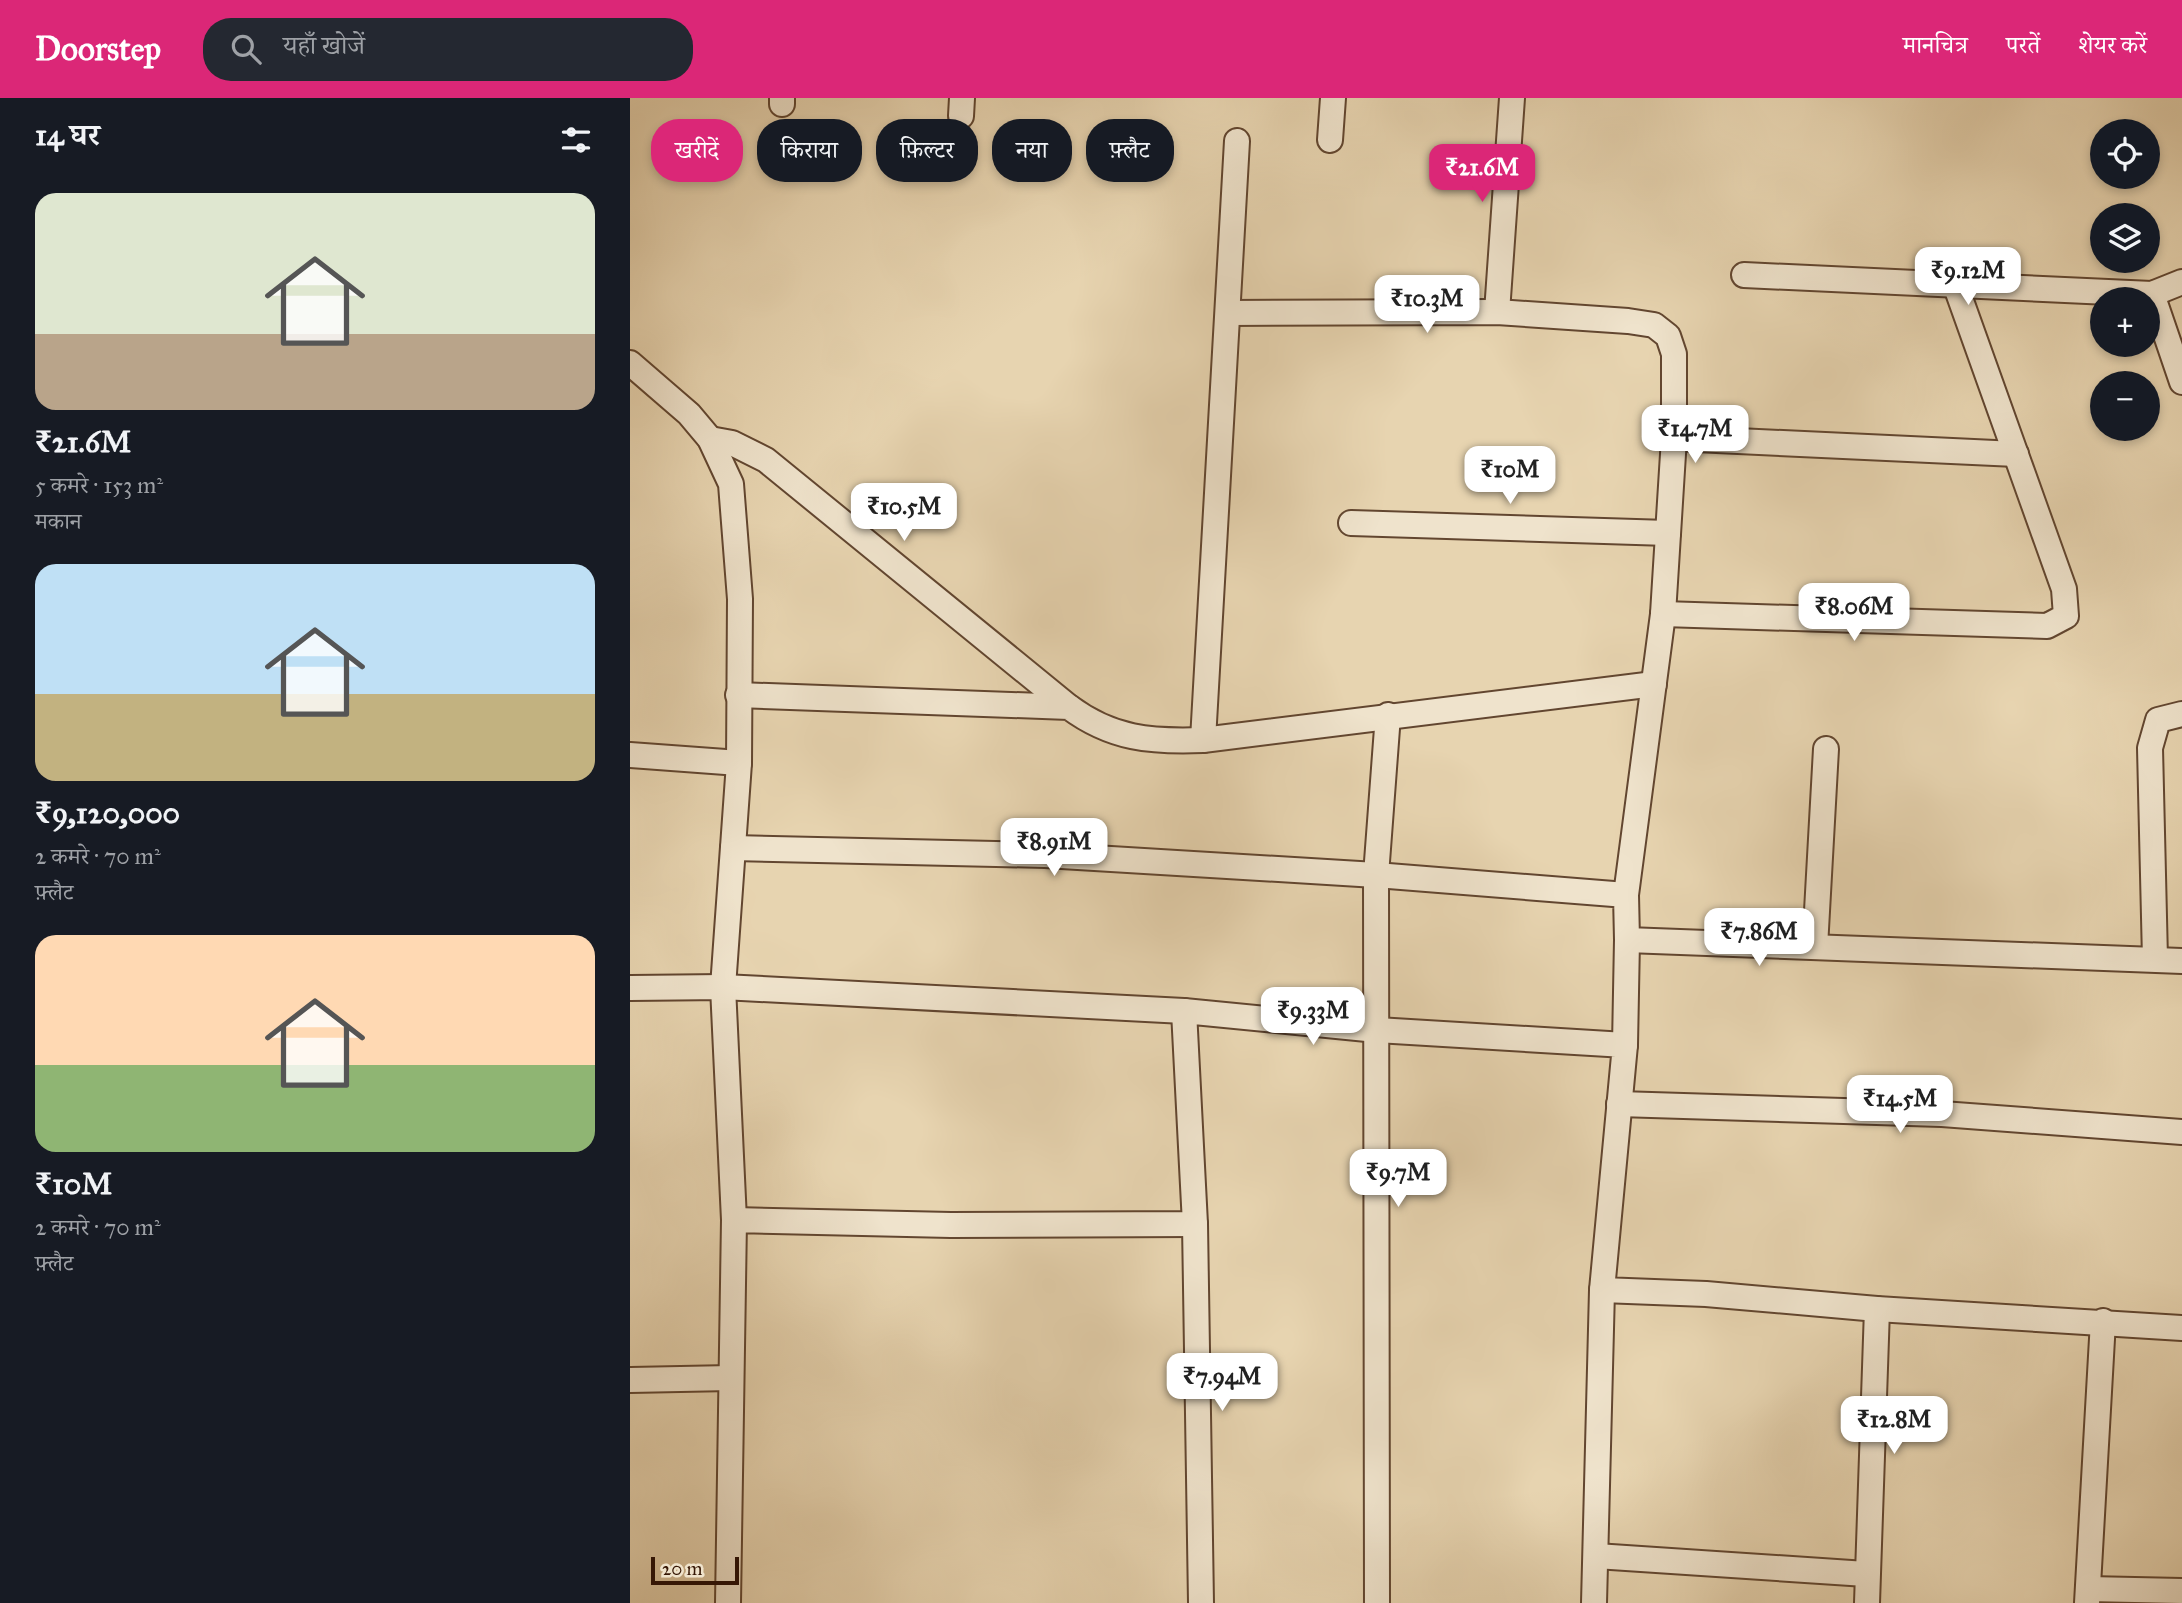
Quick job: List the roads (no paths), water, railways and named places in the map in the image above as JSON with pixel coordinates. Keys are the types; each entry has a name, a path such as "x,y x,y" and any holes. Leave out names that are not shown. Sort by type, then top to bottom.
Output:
{"street":[{"path":"1330,140 1333,98"},
{"path":"1497,312 1512,98"},
{"path":"1203,740 1237,141"},
{"path":"1744,275 2090,291"},
{"path":"2160,291 2182,282"},
{"path":"1663,614 2047,626 2066,616 2064,589 1955,284"},
{"path":"1228,313 1497,312 1654,325 1668,336 1674,354 1674,438 1663,614 1626,895 1625,1045 1602,1290 1594,1603"},
{"path":"2160,317 2182,382"},
{"path":"630,363 682,407 710,439 731,484 735,516 740,599 739,763 723,987 734,1220 728,1603"},
{"path":"1674,438 2016,454"},
{"path":"710,439 732,443 766,460 1091,724 1133,737 1159,742 1203,740 1654,684"},
{"path":"1351,523 1668,533"},
{"path":"738,695 1069,707"},
{"path":"2155,959 2150,748 2158,720 2182,714"},
{"path":"1377,1603 1376,875 1388,715"},
{"path":"1815,947 1826,749"},
{"path":"630,755 739,763"},
{"path":"733,848 1045,855 1376,875 1626,895"},
{"path":"1627,940 2182,961"},
{"path":"630,988 723,987 1184,1011 1377,1030 1625,1045"},
{"path":"1184,1011 1195,1224 1201,1603"},
{"path":"1619,1104 1942,1114 2182,1132"},
{"path":"734,1220 951,1225 1195,1224"},
{"path":"1602,1290 1706,1294 1877,1309 2182,1328"},
{"path":"1867,1603 1877,1309"},
{"path":"2103,1321 2088,1596 2182,1591"},
{"path":"630,1380 731,1378"},
{"path":"1595,1556 1866,1574"}]}
